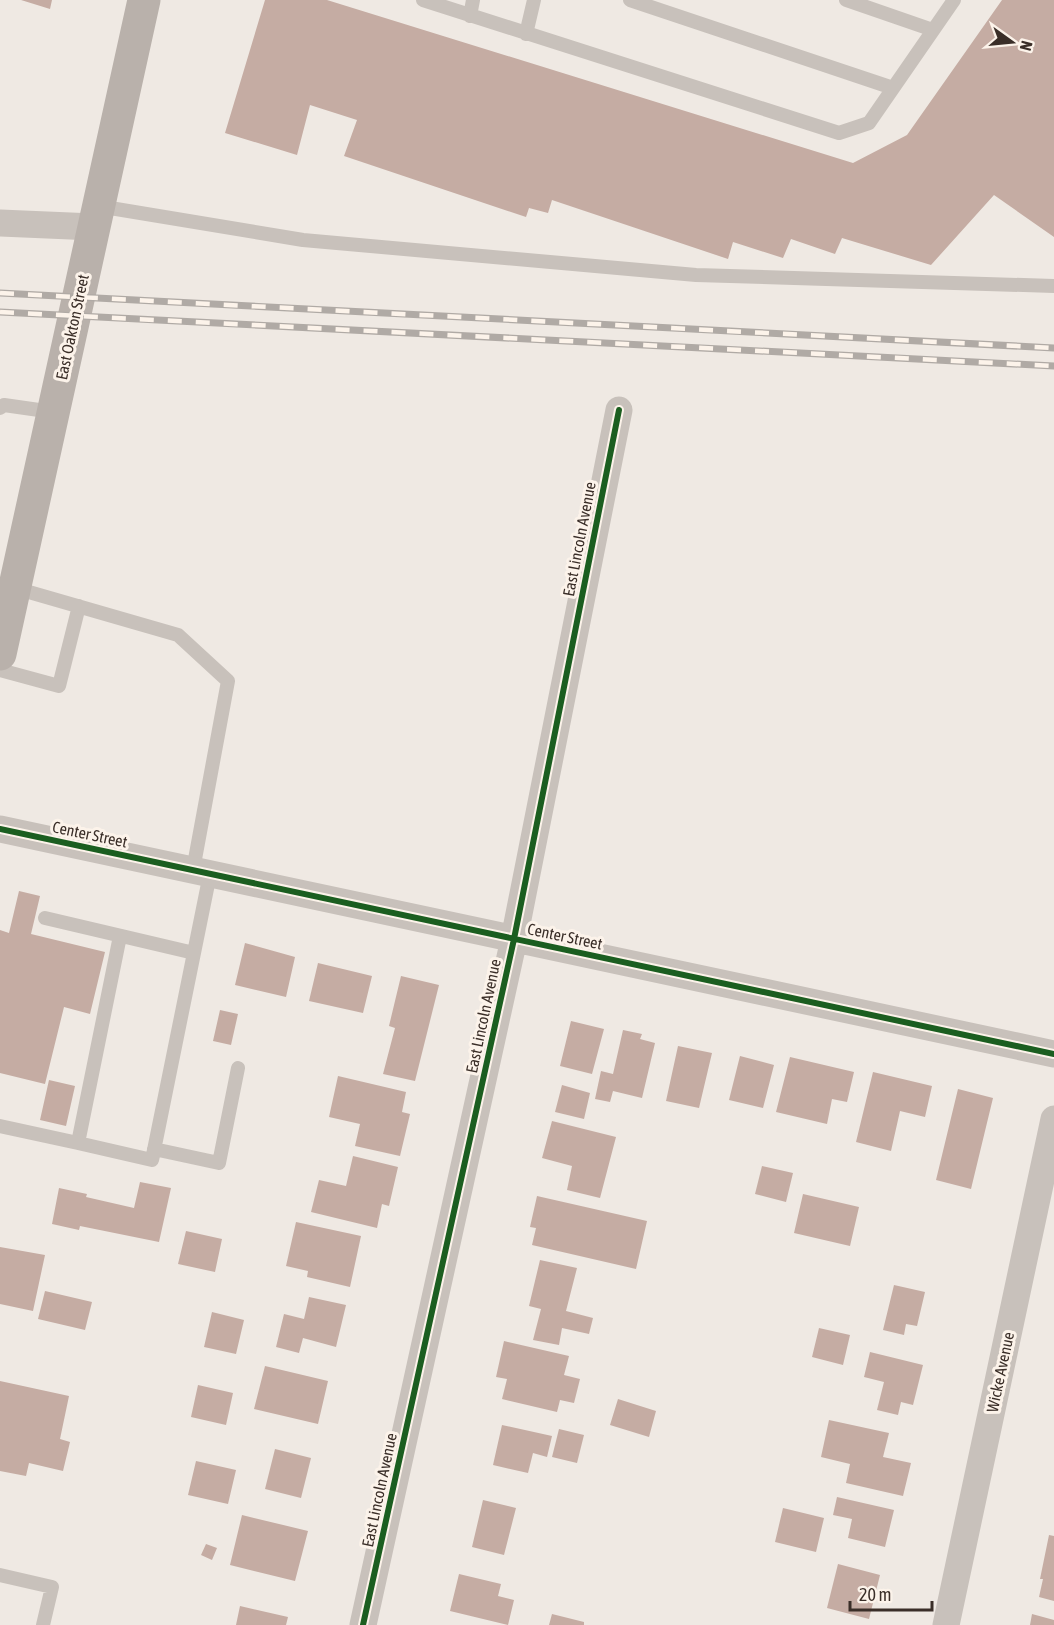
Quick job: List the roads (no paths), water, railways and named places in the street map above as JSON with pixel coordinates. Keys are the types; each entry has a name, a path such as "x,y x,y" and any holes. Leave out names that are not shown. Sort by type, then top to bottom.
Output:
{"main road":[{"name":"East Oakton Street","path":"0,654 8,602 53,412 144,0"}],"street":[{"path":"0,223 96,217"},
{"name":"East Lincoln Avenue","path":"363,1625 514,939 619,410"},
{"name":"Center Street","path":"0,829 1054,1054"},
{"name":"Wicke Avenue","path":"946,1625 1054,1119"}],"lane":[{"path":"423,0 839,133 869,123 954,0"},
{"path":"470,16 474,0"},
{"path":"526,34 534,0"},
{"path":"630,0 893,88"},
{"path":"846,0 933,30"},
{"path":"96,217 303,240 696,275 1054,286"},
{"path":"0,408 4,405 53,412"},
{"path":"0,1126 152,1161 194,953 202,872 228,681 178,634 79,606 8,602"},
{"path":"0,670 59,686 79,606"},
{"path":"45,918 194,953"},
{"path":"78,1143 120,936"},
{"path":"154,1149 219,1163 238,1068"},
{"path":"0,1575 52,1587 43,1625"}],"railway":[{"path":"0,293 1054,348"},
{"path":"0,312 1054,366"}]}
